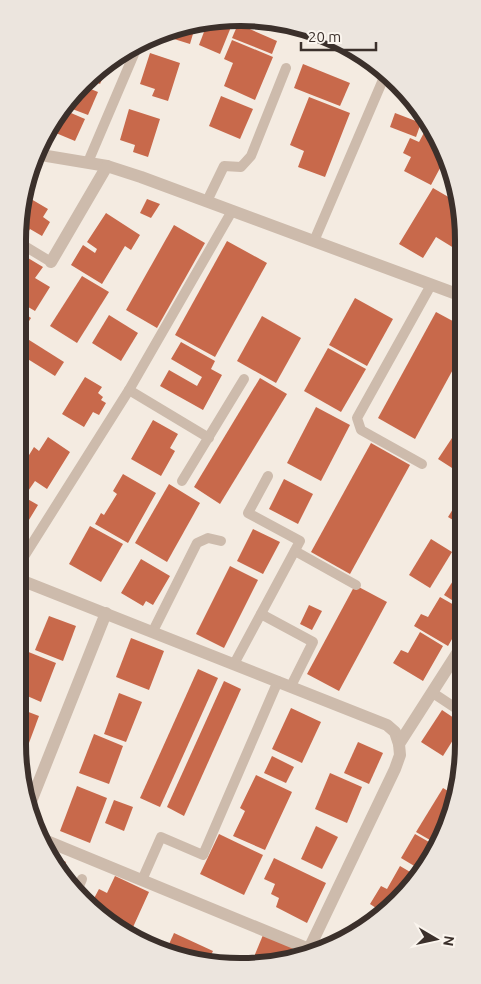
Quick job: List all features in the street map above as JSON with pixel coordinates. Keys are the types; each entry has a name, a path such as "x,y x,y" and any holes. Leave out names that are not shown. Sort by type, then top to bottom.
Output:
{"street":[{"path":"44,155 107,166 207,201 455,294"},
{"path":"51,262 107,166"},
{"path":"26,582 387,724 395,732 400,755 396,769 313,945"},
{"path":"33,796 106,613"},
{"path":"399,744 455,657"},
{"path":"50,842 304,948"}],"lane":[{"path":"88,162 133,55"},
{"path":"207,201 224,166 241,167 251,156 286,68"},
{"path":"314,241 384,81"},
{"path":"26,553 129,390 232,211"},
{"path":"26,247 51,262"},
{"path":"422,464 360,430 357,418 431,285"},
{"path":"182,481 244,379"},
{"path":"129,390 208,438"},
{"path":"234,664 300,541 248,513 268,476"},
{"path":"153,632 197,543 208,538 221,540"},
{"path":"295,551 356,585"},
{"path":"261,614 313,642 291,686"},
{"path":"142,880 162,837 203,855 278,681"},
{"path":"433,692 455,707"},
{"path":"79,885 82,879"}],"building":[{"path":"237,26 243,26 277,41 272,54 232,38"},
{"path":"231,27 220,54 199,45 205,29"},
{"path":"194,32 190,44 174,39 175,37"},
{"path":"232,40 273,57 255,100 224,86 233,63 224,59"},
{"path":"150,53 180,63 168,101 152,96 155,89 140,84"},
{"path":"303,64 350,83 340,106 294,88"},
{"path":"104,76 100,84 96,82"},
{"path":"90,88 98,92 88,115 72,109"},
{"path":"221,96 253,109 240,139 209,126"},
{"path":"309,97 350,113 325,177 298,167 304,151 290,145"},
{"path":"129,109 160,119 148,157 133,152 135,145 120,140"},
{"path":"69,112 85,119 75,141 55,133"},
{"path":"395,113 421,124 416,137 390,127"},
{"path":"425,131 441,166 431,185 404,171 411,157 403,153 410,138 419,142"},
{"path":"433,188 451,198 455,249 436,237 423,258 399,244"},
{"path":"31,199 48,209 43,217 50,222 42,236 30,229 26,235"},
{"path":"147,199 160,204 151,218 140,213"},
{"path":"106,213 140,235 131,250 125,246 102,284 71,265 83,245 95,253 97,249 87,242"},
{"path":"174,225 205,243 157,328 126,310"},
{"path":"227,241 267,263 215,357 175,335"},
{"path":"26,257 43,267 35,278 50,287 35,311 26,306"},
{"path":"82,276 109,292 77,343 50,326"},
{"path":"355,298 393,319 367,366 329,345"},
{"path":"436,312 455,322 455,366 415,439 378,418"},
{"path":"26,315 31,318 26,326"},
{"path":"109,315 138,333 121,361 92,343"},
{"path":"262,316 301,338 276,383 237,361"},
{"path":"26,338 64,362 55,376 26,358"},
{"path":"181,342 215,361 211,369 222,375 203,410 160,386 169,370 197,386 202,377 171,359"},
{"path":"328,348 366,369 341,412 304,391"},
{"path":"85,377 102,387 98,393 103,397 101,400 106,403 99,415 93,412 84,427 62,414"},
{"path":"260,378 287,394 220,504 194,487"},
{"path":"316,407 350,425 321,481 287,463"},
{"path":"153,420 178,434 170,448 175,451 161,476 131,459"},
{"path":"455,434 455,470 438,459"},
{"path":"48,437 70,452 47,489 35,481 26,494 26,460 34,447 39,451"},
{"path":"371,443 410,465 350,574 311,552"},
{"path":"123,474 156,493 128,543 95,524 101,513 104,515 117,494 113,491"},
{"path":"284,479 313,494 298,524 269,509"},
{"path":"169,484 200,503 167,562 135,543"},
{"path":"26,498 38,505 26,525"},
{"path":"455,506 455,521 448,517"},
{"path":"90,526 123,544 101,582 69,564"},
{"path":"253,529 280,542 263,574 237,561"},
{"path":"431,539 452,552 430,588 409,575"},
{"path":"141,559 170,576 153,605 146,601 143,606 121,593"},
{"path":"230,566 258,580 224,648 196,634"},
{"path":"455,578 455,602 444,595"},
{"path":"355,585 387,602 339,691 307,674"},
{"path":"440,597 455,605 455,634 448,646 414,626 421,614 428,617"},
{"path":"309,605 322,611 312,630 300,624"},
{"path":"49,616 76,626 63,661 35,650"},
{"path":"420,632 443,646 423,681 393,663 401,650 408,653"},
{"path":"131,638 164,651 149,690 116,677"},
{"path":"26,651 56,663 41,702 26,695"},
{"path":"198,669 218,678 160,807 140,798"},
{"path":"224,681 241,689 184,816 167,807"},
{"path":"119,693 142,702 126,742 104,734"},
{"path":"291,708 321,722 302,763 272,749"},
{"path":"442,710 455,719 455,737 443,756 421,742"},
{"path":"26,711 39,716 26,750"},
{"path":"94,734 123,746 109,784 79,773"},
{"path":"358,742 383,753 369,784 344,773"},
{"path":"272,756 294,767 286,783 264,773"},
{"path":"330,773 362,787 347,823 315,809"},
{"path":"256,775 292,792 265,850 233,836 245,811 240,808"},
{"path":"77,786 107,798 90,843 60,831"},
{"path":"443,788 449,792 431,841 416,832"},
{"path":"114,800 133,807 124,831 105,823"},
{"path":"316,826 338,837 322,869 301,859"},
{"path":"219,834 263,855 244,895 200,874"},
{"path":"415,834 430,843 416,867 401,858"},
{"path":"274,858 326,883 307,923 276,907 279,898 271,894 275,884 264,879"},
{"path":"60,859 66,862 64,866"},
{"path":"400,866 411,873 402,885 374,911 376,908 370,904 381,886 387,889"},
{"path":"115,876 149,892 132,929 121,922 93,899 99,889 107,893"},
{"path":"174,933 213,951 211,956 169,945"},
{"path":"263,935 296,948 295,950 282,954 254,957"}]}
